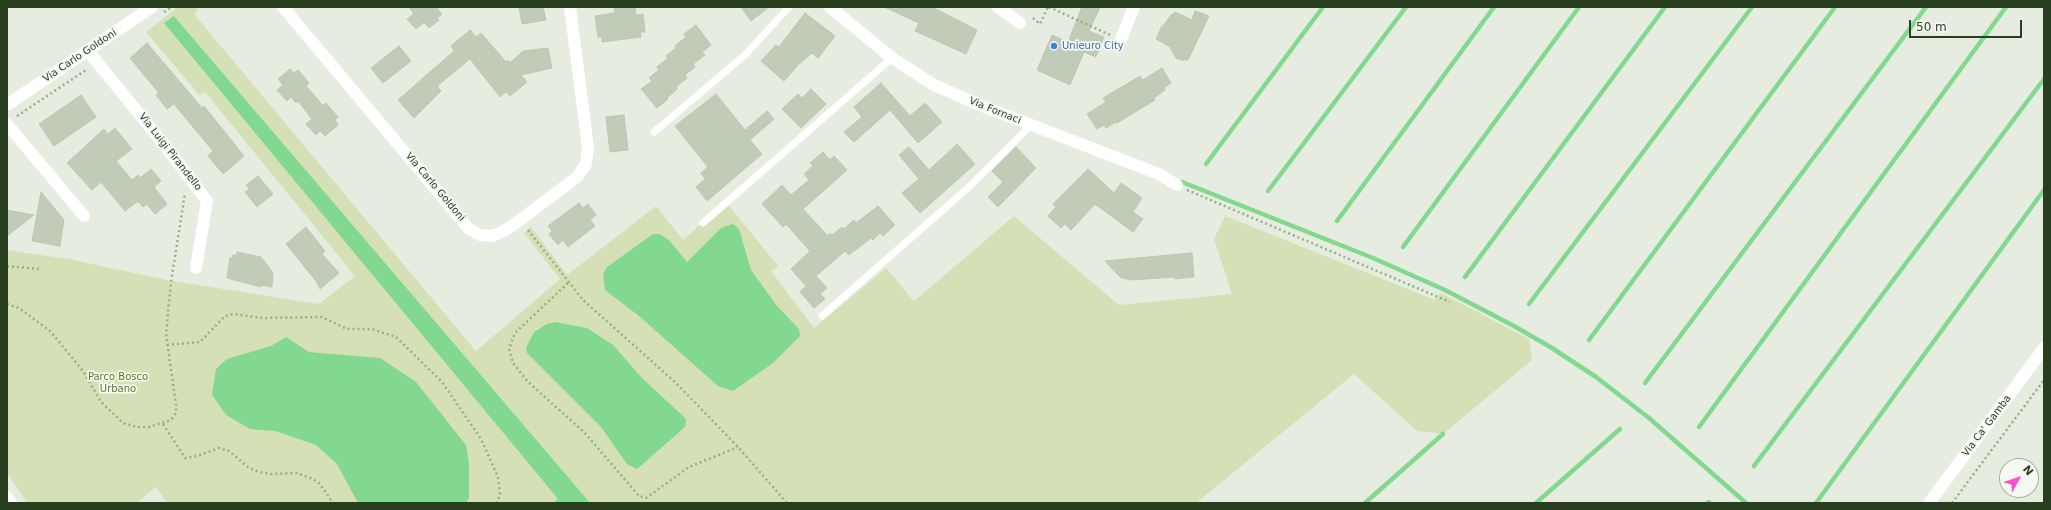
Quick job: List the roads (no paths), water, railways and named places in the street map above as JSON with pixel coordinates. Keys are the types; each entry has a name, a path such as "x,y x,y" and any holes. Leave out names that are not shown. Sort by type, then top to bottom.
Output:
{"street":[{"name":"Via Carlo Goldoni","path":"7,105 152,7"},
{"name":"Via Carlo Goldoni","path":"283,7 469,229 480,234 492,236 504,231 520,220 577,177 586,164 588,148 570,7"},
{"name":"Via Fornaci","path":"830,7 892,58 934,85 1031,125 1159,174 1177,185"},
{"path":"998,7 1020,23"},
{"path":"1121,40 1134,7"},
{"name":"Via Luigi Pirandello","path":"88,51 166,147 207,201 196,268"},
{"path":"7,124 84,216"},
{"name":"Via Ca' Gamba","path":"1929,503 2044,348"},
{"path":"7,498 11,503"}],"lane":[{"path":"654,132 745,55 789,7"},
{"path":"703,223 892,58"},
{"path":"822,316 969,188 1031,125"}],"waterway":[{"path":"1206,164 1323,7"},
{"path":"1268,191 1406,7"},
{"path":"1337,221 1494,7"},
{"path":"1403,247 1579,7"},
{"path":"1465,277 1665,7"},
{"path":"1529,304 1752,7"},
{"path":"1589,340 1835,7"},
{"path":"1645,383 1926,7"},
{"path":"1699,427 2006,7"},
{"path":"1754,466 2044,79"},
{"path":"1182,182 1373,258 1445,290 1514,326 1552,348 1596,377 1649,418 1746,503"},
{"path":"1816,503 2044,190"},
{"path":"1536,503 1620,429"},
{"path":"1365,503 1443,434"}],"place":[{"name":"Unieuro City","path":"1054,46"}],"park label":[{"name":"Parco Bosco Urbano","path":"118,382"}]}
